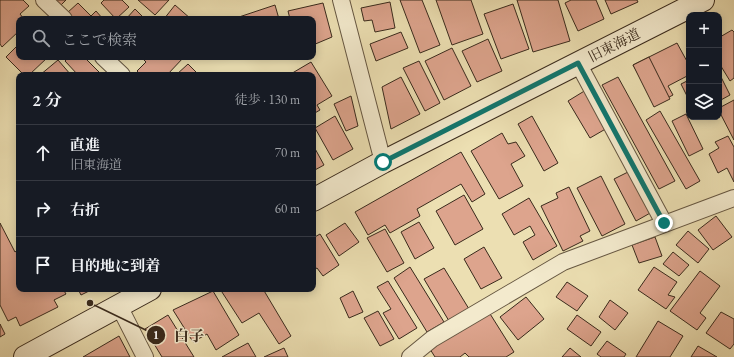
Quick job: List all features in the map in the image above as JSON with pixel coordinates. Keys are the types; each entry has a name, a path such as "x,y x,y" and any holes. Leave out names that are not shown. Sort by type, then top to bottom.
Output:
{"street":[{"path":"44,0 61,16"},
{"name":"旧東海道","path":"316,198 383,162 702,0"},
{"path":"343,1 383,162"},
{"path":"106,60 119,72"},
{"path":"578,63 664,223"},
{"path":"410,357 432,339 563,262 734,198"},
{"path":"25,357 145,292"},
{"path":"119,306 145,357"}],"building":[{"path":"0,0 23,0 29,6 20,14 22,16 16,16 16,34 2,47 0,44"},
{"path":"49,0 66,0 57,9"},
{"path":"104,0 122,0 129,7 119,16 113,16 101,3"},
{"path":"138,0 169,0 155,15"},
{"path":"400,0 422,0 440,45 420,53"},
{"path":"436,0 471,0 483,34 452,45"},
{"path":"517,0 558,0 570,41 533,52"},
{"path":"571,0 596,0 604,19 578,31 565,3"},
{"path":"605,0 637,0 638,2 611,14"},
{"path":"390,2 395,28 375,32 372,20 364,21 361,8"},
{"path":"78,3 91,16 70,16 67,13"},
{"path":"323,3 332,37 316,44 316,16 289,16 288,11"},
{"path":"513,4 529,49 501,59 484,14"},
{"path":"175,5 188,16 166,16"},
{"path":"275,5 278,16 242,16"},
{"path":"135,9 142,16 129,16"},
{"path":"96,11 100,16 91,16"},
{"path":"732,30 734,32 734,78 730,81 722,68 722,36"},
{"path":"401,32 408,48 376,61 370,44"},
{"path":"488,39 502,71 477,82 462,51"},
{"path":"677,43 686,60 686,77 668,86 673,95 656,104 633,65"},
{"path":"16,47 16,60 45,60 32,72 21,72 6,57"},
{"path":"452,48 471,86 444,100 425,61"},
{"path":"649,57 670,99 654,107 633,65"},
{"path":"58,60 68,72 44,72"},
{"path":"87,60 99,72 75,72 65,61"},
{"path":"144,60 181,60 170,72 138,72 137,71 146,62"},
{"path":"419,61 440,103 425,111 403,68"},
{"path":"311,62 332,96 317,105 320,110 316,112 316,72 294,72"},
{"path":"188,64 196,72 179,72"},
{"path":"401,77 420,114 391,129 382,87"},
{"path":"618,77 675,181 659,189 602,85"},
{"path":"722,79 730,95 722,99"},
{"path":"686,82 686,94 681,84"},
{"path":"586,90 609,127 590,138 568,101"},
{"path":"351,96 358,126 346,131 334,104"},
{"path":"734,100 734,140 722,117 722,106"},
{"path":"660,111 700,181 686,189 646,120"},
{"path":"686,114 686,120 689,120 703,149 689,156 672,121"},
{"path":"335,116 353,149 333,160 316,127"},
{"path":"532,116 558,163 544,171 518,124"},
{"path":"502,133 508,144 516,142 525,156 511,164 523,186 499,199 471,151"},
{"path":"728,136 734,147 734,182 727,168 718,173 709,154 719,148 715,142"},
{"path":"316,150 324,165 316,169"},
{"path":"461,152 485,194 472,202 461,184 417,209 420,216 390,233 385,225 368,235 355,212"},
{"path":"630,171 652,212 636,221 614,179"},
{"path":"601,176 625,224 602,236 577,188"},
{"path":"569,187 590,231 580,236 583,241 563,251 541,206 558,198 556,193"},
{"path":"464,195 483,229 455,245 436,211"},
{"path":"529,198 557,246 533,260 523,242 535,235 530,226 514,235 502,214"},
{"path":"716,216 732,237 713,250 698,230"},
{"path":"419,222 434,248 415,259 401,232"},
{"path":"0,223 15,252 16,251 16,292 65,292 66,294 54,300 58,307 20,326 16,317 8,321 0,305"},
{"path":"345,223 359,242 339,256 326,235"},
{"path":"385,229 404,263 387,272 367,238"},
{"path":"688,231 709,249 698,263 676,245"},
{"path":"320,234 339,265 323,276 316,268 316,236"},
{"path":"655,237 662,256 639,263 632,245"},
{"path":"484,247 502,278 481,289 464,259"},
{"path":"673,252 689,265 679,276 663,264"},
{"path":"410,267 444,322 427,332 394,278"},
{"path":"654,267 677,282 668,295 675,297 666,309 638,290"},
{"path":"444,268 469,309 449,321 424,279"},
{"path":"700,271 720,286 700,313 706,318 697,330 670,311"},
{"path":"388,281 417,328 399,339 383,313 391,309 377,287"},
{"path":"567,282 588,296 577,311 556,297"},
{"path":"353,291 363,312 349,318 340,298"},
{"path":"80,292 87,292 81,295"},
{"path":"214,292 239,335 216,350 207,334 193,342 173,310"},
{"path":"222,292 265,292 291,336 279,344 259,313 242,323"},
{"path":"526,297 544,319 518,340 500,317"},
{"path":"610,300 628,313 615,330 599,317"},
{"path":"487,309 514,352 506,357 469,357 465,353 460,357 435,357 428,346"},
{"path":"378,311 394,339 380,346 364,318"},
{"path":"721,312 734,319 734,344 730,349 706,333"},
{"path":"168,315 194,357 162,357 145,329"},
{"path":"577,315 601,332 591,346 567,329"},
{"path":"658,321 683,336 670,357 636,357"},
{"path":"0,324 5,334 0,337"},
{"path":"119,336 130,357 83,357"},
{"path":"607,341 626,354 624,357 601,357 597,354"},
{"path":"248,343 256,357 222,357"},
{"path":"698,346 717,357 691,357"},
{"path":"284,348 288,357 264,357"},
{"path":"570,348 581,357 562,357"}],"place":[{"name":"白子","path":"90,303"}],"route":[{"path":"383,162 578,63 664,223"}]}
